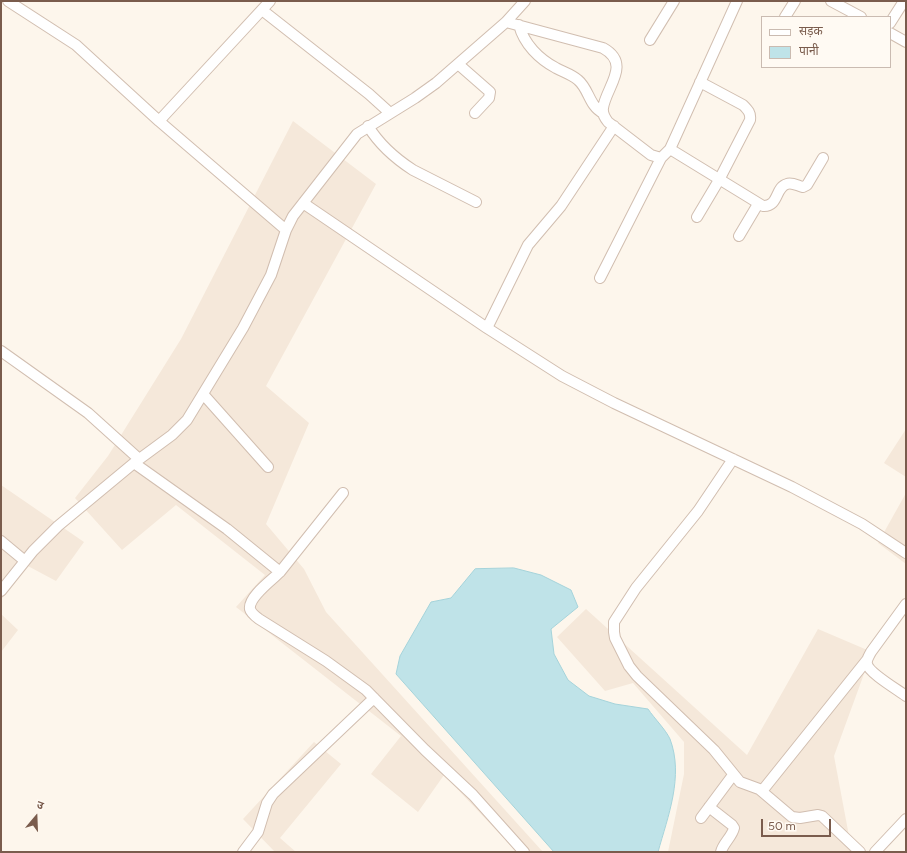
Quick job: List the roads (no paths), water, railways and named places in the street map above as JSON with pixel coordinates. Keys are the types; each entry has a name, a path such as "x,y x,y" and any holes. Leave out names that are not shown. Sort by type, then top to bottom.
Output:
{"street":[{"path":"8,1 76,45 159,121 286,230"},
{"path":"159,121 270,1"},
{"path":"1,591 33,551 58,526 136,461 172,435 187,420 243,328 271,275 286,230 293,216 347,146 368,126 415,98 436,83 506,22 525,1"},
{"path":"650,40 674,1"},
{"path":"600,278 661,158 670,149 737,1"},
{"path":"786,16 795,1"},
{"path":"891,21 904,1"},
{"path":"836,2 859,16"},
{"path":"262,10 390,113"},
{"path":"506,22 603,48 613,54 616,59 615,74 603,108 605,118 651,155 661,158"},
{"path":"519,25 522,35 533,50 550,65 578,80 595,108 603,113"},
{"path":"891,34 906,42"},
{"path":"458,64 490,92 489,98 475,113"},
{"path":"697,217 719,180 750,120 751,115 743,105 700,82"},
{"path":"368,126 377,139 403,164 476,202"},
{"path":"487,328 528,245 561,206 614,126"},
{"path":"670,149 763,206 772,204 786,184 790,183 803,187 807,185 823,158"},
{"path":"303,203 487,328 530,356 591,392 792,487 862,524 906,553"},
{"path":"740,236 758,204"},
{"path":"1,351 88,413 136,461 228,530 280,572"},
{"path":"203,394 268,467"},
{"path":"733,459 698,511 636,588 617,617 613,627 615,638 632,671 718,754 733,775 742,784 758,788 792,817 800,818 818,815 822,816 860,852"},
{"path":"343,493 280,572 256,594 250,605 250,610 258,619 349,677 374,698 425,750 473,794 524,852"},
{"path":"1,541 25,561"},
{"path":"762,791 867,660 871,652 906,604"},
{"path":"867,660 868,667 872,671 906,696"},
{"path":"242,852 258,832 267,803 273,794 374,698"},
{"path":"701,818 733,775"},
{"path":"709,807 732,824 734,828 722,847 721,852"},
{"path":"875,852 906,819"}],"water":[{"path":"514,568 541,575 571,590 578,607 551,629 554,654 568,680 589,696 615,704 648,709 670,739 674,753 675,782 670,810 658,852 554,852 396,674 400,656 431,602 451,598 475,569"}]}
